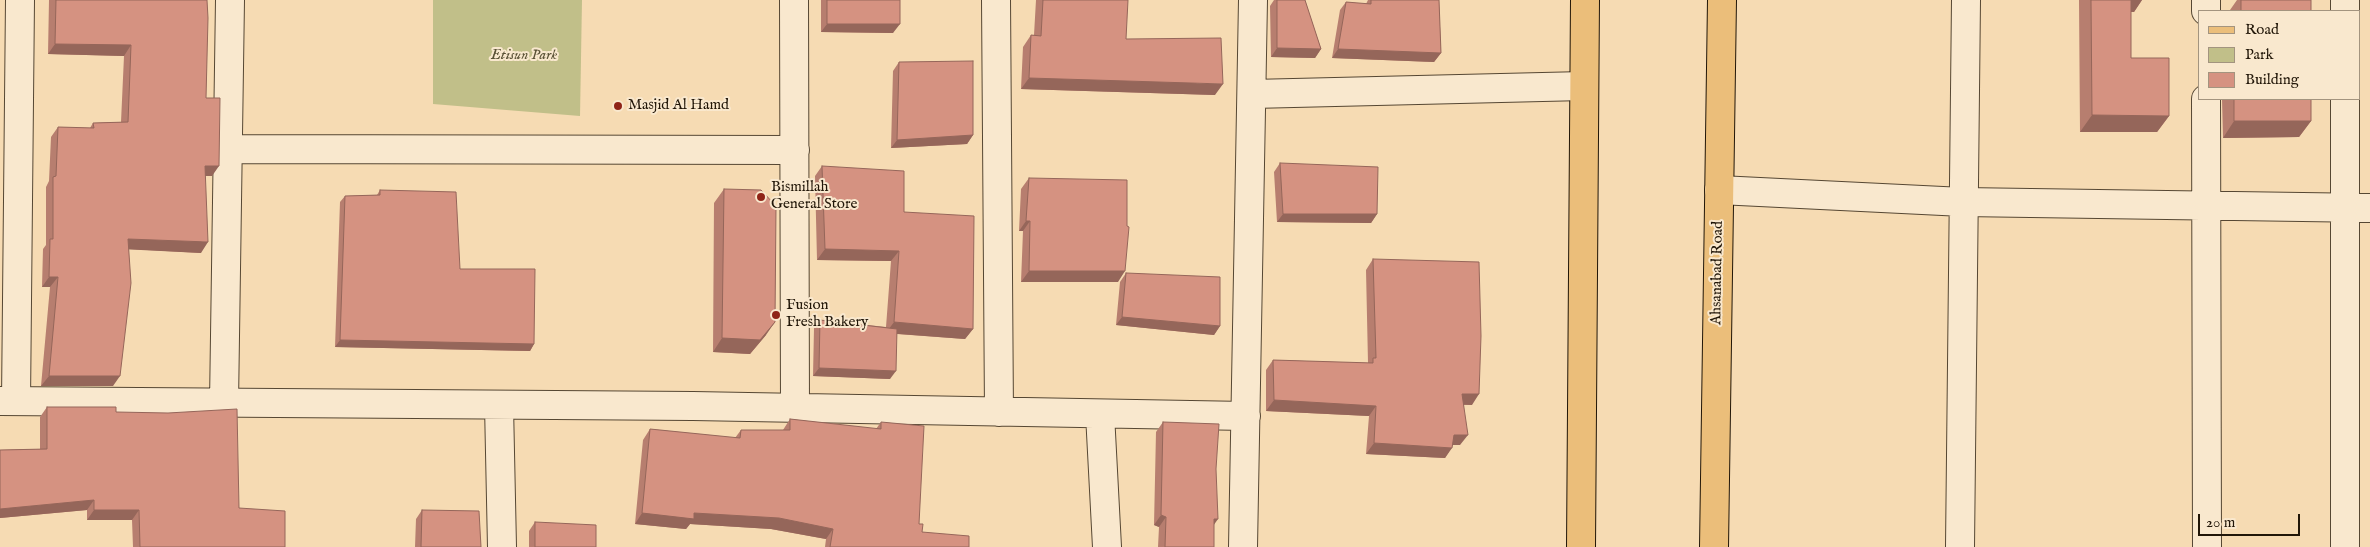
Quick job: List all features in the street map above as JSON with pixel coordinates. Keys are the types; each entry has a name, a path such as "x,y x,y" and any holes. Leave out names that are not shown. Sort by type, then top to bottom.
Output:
{"main road":[{"path":"1581,547 1585,0"},
{"name":"Ahsanabad Road","path":"1714,547 1722,0"}],"street":[{"path":"20,0 8,401 795,408 1246,416"},
{"path":"224,402 230,0"},
{"path":"794,0 795,408"},
{"path":"996,0 999,412"},
{"path":"1243,547 1253,0"},
{"path":"1960,547 1966,0"},
{"path":"1252,94 1584,86"},
{"path":"2206,100 2208,547"},
{"path":"2345,100 2358,208 2345,547"},
{"path":"228,149 795,150"},
{"path":"1719,190 1963,202 2358,208"},
{"path":"499,405 502,547"},
{"path":"1100,414 1107,547"}],"green space":[{"name":"Etisun Park","path":"433,0 582,0 580,116 433,104"}],"building":[{"path":"56,0 207,0 206,98 220,98 219,166 205,166 208,242 128,239 131,283 120,376 49,376 58,277 49,277 50,239 53,239 53,177 56,176 58,127 94,128 93,123 128,122 131,45 55,44"},
{"path":"827,0 900,0 900,24 827,24"},
{"path":"1043,0 1128,0 1126,39 1221,38 1223,84 1029,78 1031,35 1041,36"},
{"path":"1277,0 1305,0 1321,49 1277,48"},
{"path":"1371,0 1439,0 1441,53 1338,49 1346,2 1371,4"},
{"path":"2091,0 2131,0 2131,58 2169,58 2169,116 2092,115"},
{"path":"2241,0 2311,0 2311,10 2241,10"},
{"path":"973,61 973,135 897,140 899,62"},
{"path":"2234,100 2311,100 2311,121 2234,121"},
{"path":"1280,163 1378,167 1377,214 1283,214"},
{"path":"822,166 904,171 904,212 974,216 973,329 894,322 899,251 825,249"},
{"path":"1029,178 1127,180 1127,226 1129,227 1125,271 1029,271 1030,221 1026,221"},
{"path":"724,189 761,190 776,206 775,322 760,340 722,338"},
{"path":"380,190 456,192 460,269 535,269 534,344 340,340 345,196 380,195"},
{"path":"1373,259 1479,262 1481,336 1479,394 1462,394 1468,435 1454,435 1452,448 1374,443 1376,406 1274,400 1273,360 1373,363 1373,358 1376,358"},
{"path":"1126,273 1220,277 1220,326 1122,317"},
{"path":"820,320 897,329 896,371 819,368"},
{"path":"47,407 116,407 116,412 168,413 237,409 239,508 285,511 285,547 140,547 139,510 94,510 94,500 0,509 0,450 47,449"},
{"path":"790,419 881,429 881,422 924,426 919,524 923,524 922,532 969,536 969,547 830,547 833,529 779,518 694,513 694,519 642,513 650,429 740,438 741,430 790,430"},
{"path":"1163,422 1219,424 1216,469 1218,519 1214,519 1214,547 1165,547 1166,517 1161,515"},
{"path":"422,510 479,511 481,547 421,547"},
{"path":"535,522 596,525 596,547 535,547"}],"place":[{"name":"Masjid Al Hamd","path":"618,106"},
{"name":"Bismillah General Store","path":"761,197"},
{"name":"Fusion Fresh Bakery","path":"776,315"}]}
